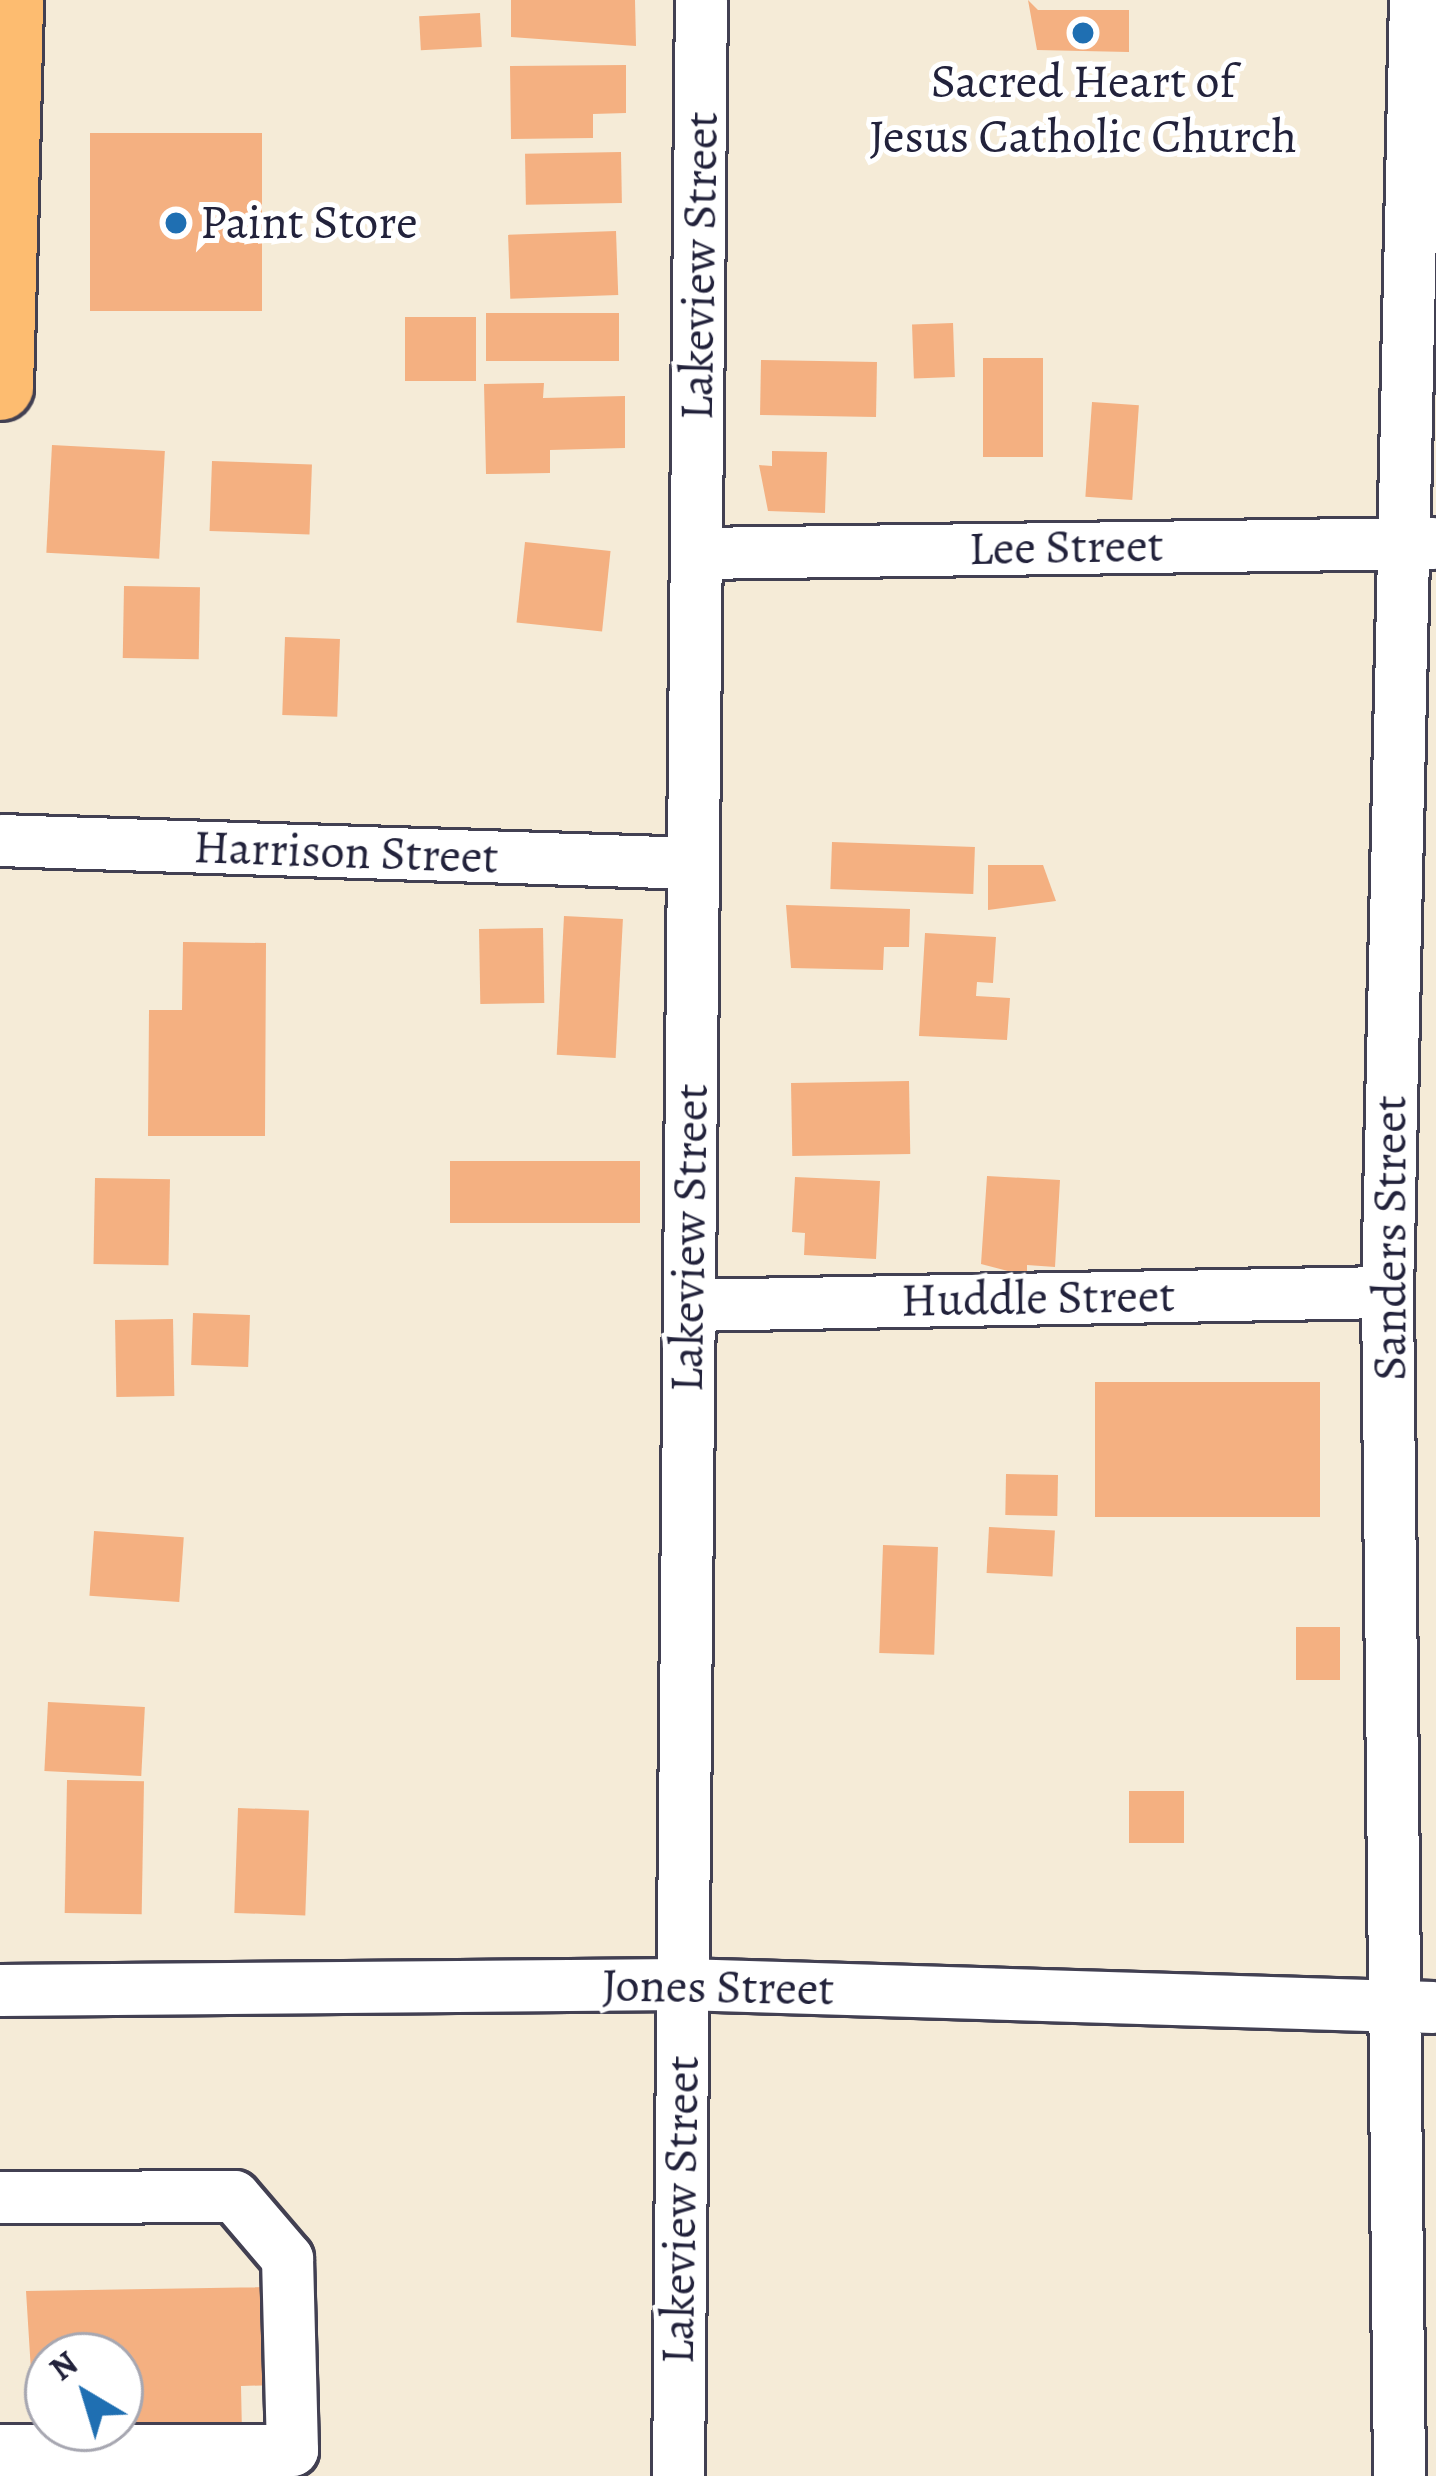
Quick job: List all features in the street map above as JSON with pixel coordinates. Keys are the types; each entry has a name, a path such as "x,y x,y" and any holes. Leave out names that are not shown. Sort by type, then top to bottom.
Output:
{"main road":[{"path":"0,387 10,0"}],"street":[{"name":"Lakeview Street","path":"678,2476 701,0"},
{"name":"Sanders Street","path":"1399,2476 1418,2007 1387,1292 1420,542 1415,0"},
{"name":"Lee Street","path":"696,553 1420,542"},
{"name":"Harrison Street","path":"0,840 693,863"},
{"name":"Huddle Street","path":"689,1305 1387,1292"},
{"name":"Jones Street","path":"0,1990 682,1984 1418,2007"},
{"path":"0,2197 234,2196 287,2258 292,2450 0,2450"}],"building":[{"path":"511,0 635,0 636,46 511,37"},
{"name":"Sacred Heart of Jesus Catholic Church","path":"1028,0 1038,10 1129,10 1129,52 1037,50"},
{"path":"480,13 482,47 421,50 419,16"},
{"path":"626,65 626,113 593,114 593,138 511,139 510,66"},
{"name":"Paint Store","path":"90,133 262,133 262,311 90,311"},
{"path":"621,152 622,203 526,205 525,154"},
{"path":"616,231 618,295 510,299 508,235"},
{"path":"486,313 619,313 619,361 486,361"},
{"path":"405,317 476,317 476,381 405,381"},
{"path":"953,323 955,377 914,378 912,324"},
{"path":"983,358 1043,358 1043,457 983,457"},
{"path":"761,360 877,362 876,417 760,415"},
{"path":"544,383 543,398 625,396 625,448 550,450 550,473 486,474 484,384"},
{"path":"1092,402 1139,405 1132,500 1085,497"},
{"path":"52,445 165,451 159,559 46,553"},
{"path":"772,451 827,452 825,513 768,511 759,465 772,466"},
{"path":"212,461 312,464 309,534 210,531"},
{"path":"525,542 611,551 602,632 517,623"},
{"path":"124,586 200,587 199,659 123,658"},
{"path":"285,637 340,639 337,717 282,715"},
{"path":"832,842 975,847 973,894 830,889"},
{"path":"988,865 1043,865 1056,901 988,910"},
{"path":"786,905 910,909 909,947 884,947 883,970 791,968"},
{"path":"564,916 623,919 616,1058 557,1055"},
{"path":"543,928 544,1003 480,1004 479,929"},
{"path":"925,933 996,937 993,983 977,982 976,996 1010,998 1007,1040 919,1036"},
{"path":"183,942 266,943 265,1136 148,1136 149,1010 182,1010"},
{"path":"909,1081 910,1154 792,1156 791,1083"},
{"path":"450,1161 640,1161 640,1223 450,1223"},
{"path":"987,1176 1060,1180 1055,1267 1027,1265 1027,1276 981,1264"},
{"path":"795,1177 880,1181 876,1259 804,1255 805,1233 792,1232"},
{"path":"95,1178 170,1179 168,1265 93,1264"},
{"path":"193,1313 250,1315 248,1367 191,1365"},
{"path":"173,1319 174,1396 116,1397 115,1320"},
{"path":"1095,1382 1320,1382 1320,1517 1095,1517"},
{"path":"1006,1474 1058,1475 1057,1516 1005,1515"},
{"path":"989,1527 1055,1530 1053,1576 987,1573"},
{"path":"94,1531 184,1537 179,1602 89,1596"},
{"path":"883,1545 938,1547 934,1655 879,1653"},
{"path":"1296,1627 1340,1627 1340,1680 1296,1680"},
{"path":"48,1702 145,1707 141,1776 44,1771"},
{"path":"67,1780 144,1781 142,1914 65,1913"},
{"path":"1129,1791 1184,1791 1184,1843 1129,1843"},
{"path":"238,1808 309,1810 305,1915 234,1913"},
{"path":"275,2287 277,2385 241,2386 242,2434 144,2434 144,2332 29,2332 26,2291"}],"place":[{"name":"Sacred Heart of Jesus Catholic Church","path":"1083,33"},
{"name":"Paint Store","path":"176,223"}]}
